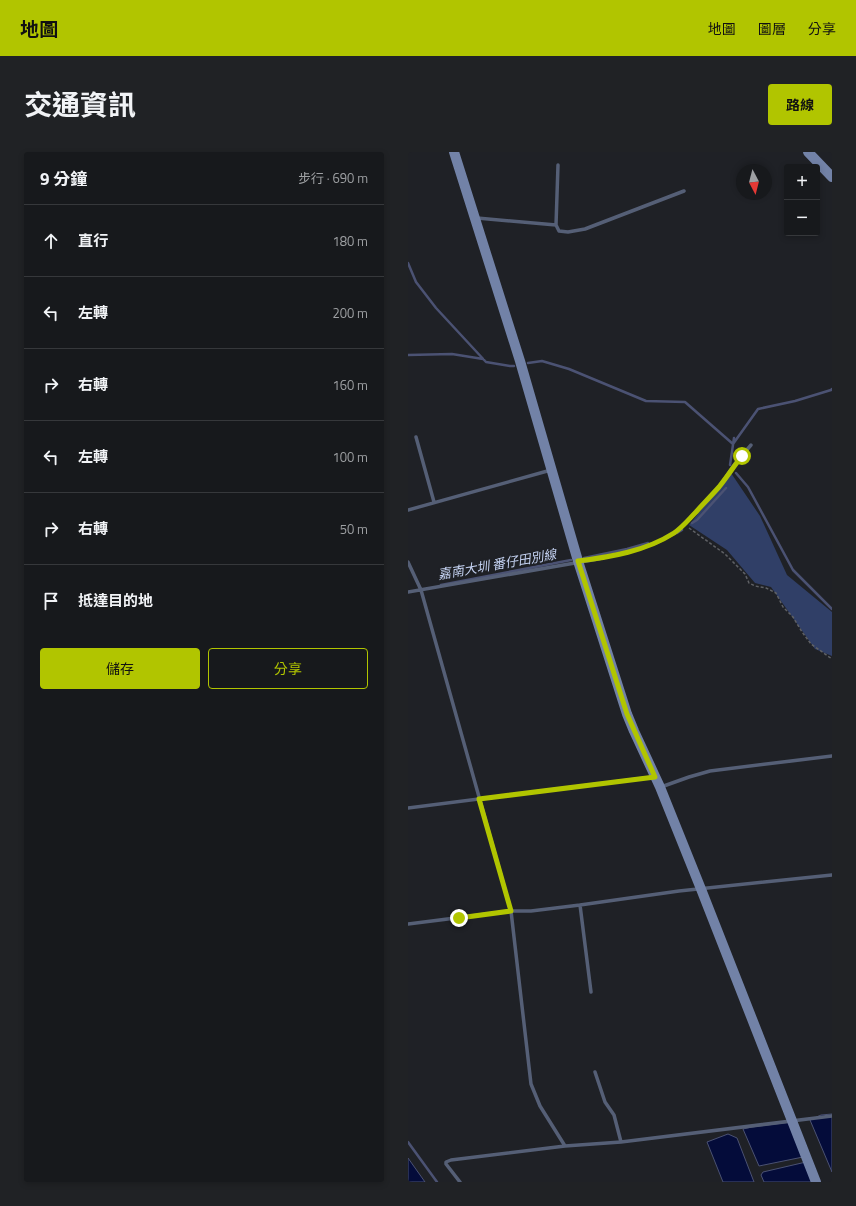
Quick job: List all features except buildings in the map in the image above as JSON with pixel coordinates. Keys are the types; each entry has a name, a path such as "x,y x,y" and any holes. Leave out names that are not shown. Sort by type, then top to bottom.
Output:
{"street":[{"path":"454,152 520,361 578,561 627,714 660,787 816,1182"},
{"path":"808,152 832,177"}],"lane":[{"path":"558,165 556,225 559,230 563,231 585,229 684,191"},
{"path":"475,218 556,225"},
{"path":"416,437 434,502"},
{"path":"408,592 578,561 598,559 649,545 675,533 684,525 720,486 734,465 751,445"},
{"path":"408,510 552,470"},
{"path":"408,562 421,590 511,911 531,1084 540,1106 565,1146"},
{"path":"660,787 710,771 832,756"},
{"path":"408,808 655,777"},
{"path":"408,924 511,911 531,911 701,889 832,875"},
{"path":"580,905 591,992"},
{"path":"595,1072 605,1102 614,1115 621,1142"},
{"path":"460,1182 446,1162 451,1160 565,1146 621,1142 832,1116"}],"path":[{"path":"684,525 725,554 745,574 749,583 766,588 776,593 782,607 793,617 806,638 818,650 832,658"}],"shaded area":[{"path":"731,473 760,516 787,575 832,612 832,656 815,649 771,587 755,583 727,550 689,525"},
{"path":"832,1114 832,1172 810,1120 821,1115"},
{"path":"791,1122 803,1157 759,1166 743,1129"},
{"path":"728,1134 737,1138 754,1182 723,1182 707,1142"},
{"path":"408,1158 425,1182 408,1182"},
{"path":"806,1162 815,1182 764,1182 761,1175 763,1172"}],"waterway":[{"path":"408,263 416,282 436,308 486,362 514,366"},
{"path":"408,355 452,354 483,359"},
{"path":"528,363 542,361 569,369 646,401 685,402 733,444"},
{"path":"733,444 758,409 795,401 832,389"},
{"path":"730,465 734,438"},
{"path":"736,473 748,487 793,570 832,609"},
{"name":"嘉南大圳 番仔田別線","path":"692,523 697,520 726,488"},
{"name":"嘉南大圳 番仔田別線","path":"677,533 682,530"},
{"name":"嘉南大圳 番仔田別線","path":"584,558 648,543"},
{"name":"嘉南大圳 番仔田別線","path":"441,585 571,560"},
{"path":"408,1142 437,1182"}],"route":[{"path":"459,918 511,911 479,799 655,777 627,714 578,561 598,559 634,550 656,543 675,533 720,486 742,456"}]}
